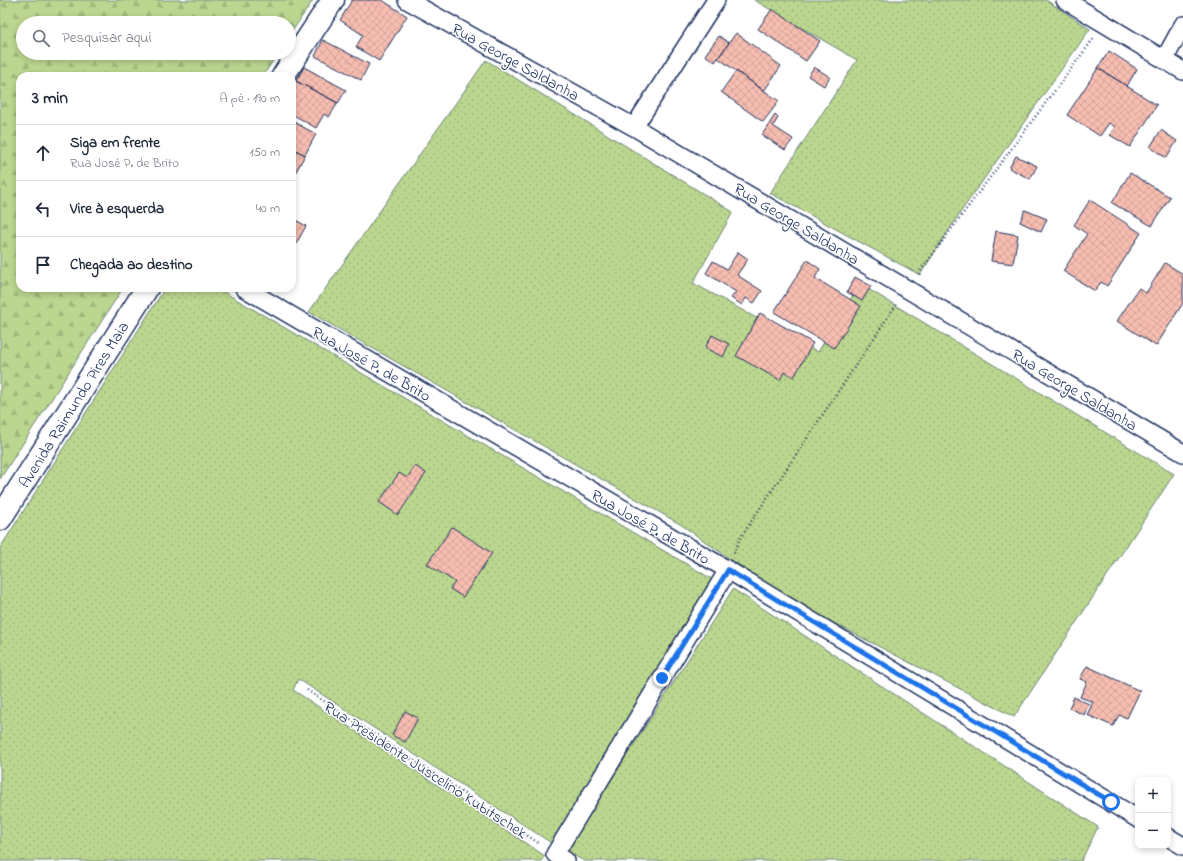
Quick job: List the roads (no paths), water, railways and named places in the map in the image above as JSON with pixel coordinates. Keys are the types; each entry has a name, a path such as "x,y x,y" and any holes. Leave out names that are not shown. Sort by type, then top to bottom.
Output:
{"street":[{"path":"296,56 333,0"},
{"name":"Rua George Saldanha","path":"407,0 634,127 1183,453"},
{"path":"634,127 716,0"},
{"path":"1065,0 1183,71"},
{"path":"1164,60 1183,25"},
{"path":"286,72 294,60"},
{"name":"Avenida Raimundo Pires Maia","path":"0,520 143,292"},
{"name":"Rua José P. de Brito","path":"251,292 728,570 1135,817"},
{"path":"560,857 728,570"},
{"path":"1171,839 1183,846"}]}
